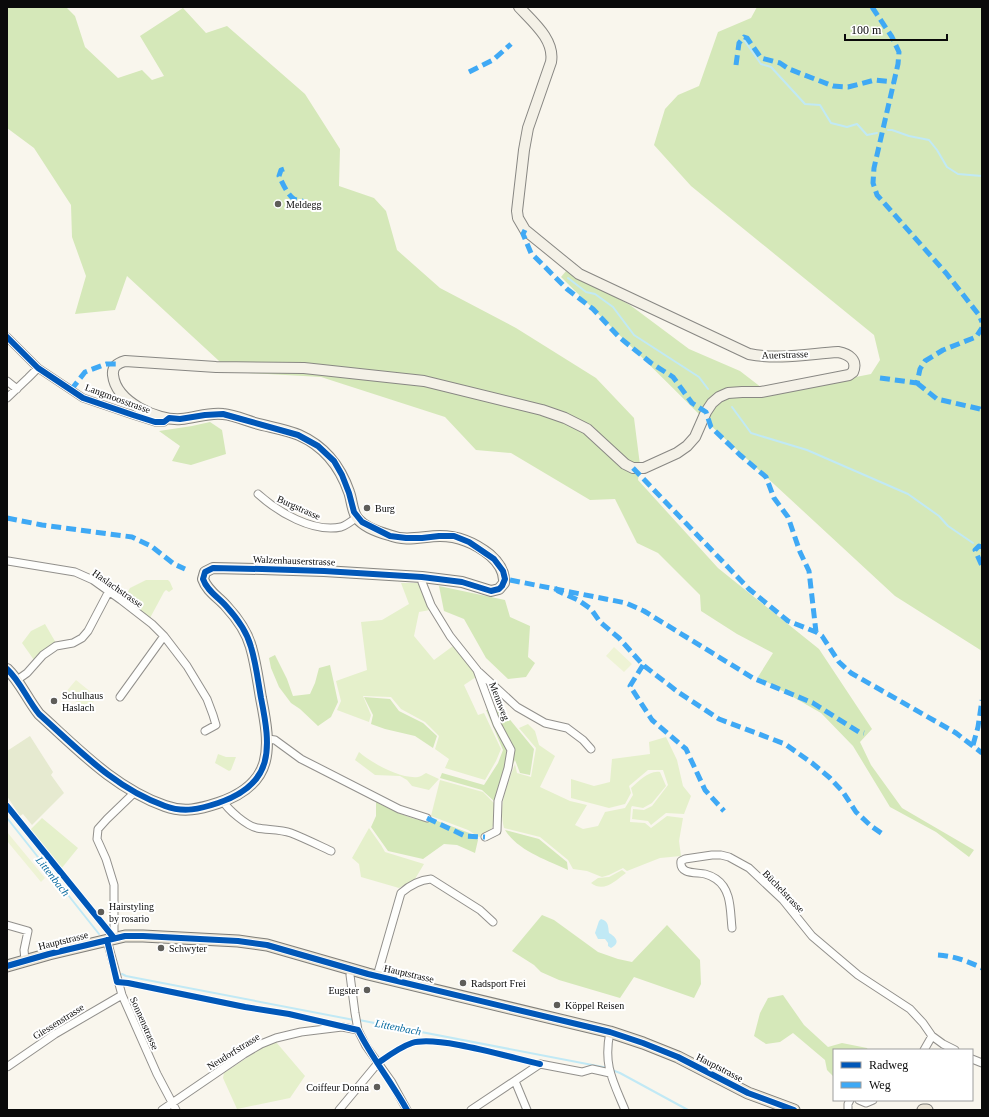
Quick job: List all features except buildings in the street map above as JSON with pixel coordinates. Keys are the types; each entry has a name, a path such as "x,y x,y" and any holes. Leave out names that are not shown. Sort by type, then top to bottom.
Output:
{"main road":[{"name":"Hauptstrasse","path":"7,966 25,960 125,936 238,941 267,945 352,970 610,1032 678,1057 748,1093 794,1110"}],"street":[{"name":"Auerstrasse","path":"169,418 154,415 135,406 125,398 114,380 112,371 116,364 125,361 216,367 304,368 424,381 542,410 565,418 587,429 625,464 633,468 644,468 677,453 687,446 695,437 706,412 712,403 719,397 728,393 761,392 849,376 853,372 855,368 853,359 847,354 838,352 775,357 764,357 749,354 579,274 521,226 517,211 528,128 552,56 550,46 541,32 519,7"},
{"name":"Langmoosstrasse","path":"7,336 38,368 84,398 155,422 164,422 169,418"},
{"path":"7,398 38,368"},
{"path":"7,381 17,389"},
{"path":"169,418 180,419 223,414 298,435 318,446 334,461 349,492 354,512 357,517"},
{"name":"Burgstrasse","path":"258,494 272,506 314,526 326,528 342,527 357,517"},
{"name":"Walzenhauserstrasse","path":"7,668 17,680 30,703 39,714 102,772 120,784 163,806 175,809 192,810 223,802 243,792 253,784 259,776 265,765 268,739 255,662 249,640 238,620 227,606 209,590 204,583 203,579 205,572 213,568 324,571 422,577 462,582 490,592 499,589 502,586 505,579 503,570 494,558 469,542 454,536 406,538 390,536 370,527 357,517"},
{"name":"Haslachstrasse","path":"8,561 75,572 93,580 152,624 164,636 187,666 207,699 214,715 216,725 205,731"},
{"name":"Mennweg","path":"422,577 422,582 431,606 450,636 477,670 498,724 511,750 508,768 498,801 497,831 484,837"},
{"path":"17,680 27,673 43,655 56,646 73,643 82,638 88,631 109,591"},
{"path":"120,697 164,636"},
{"path":"477,670 517,707 545,723 567,728 583,740 591,750"},
{"path":"268,739 275,740 301,759 399,809 427,818"},
{"name":"Sonnenstrasse","path":"135,792 98,829 97,839 106,859 114,885 110,939 122,995 176,1110"},
{"path":"223,802 226,807 246,823 255,828 280,830 291,833 331,851"},
{"name":"Büchelstrasse","path":"732,928 728,895 725,888 710,876 687,872 682,869 681,861 685,859 720,855 729,857 749,868 783,900 812,936 858,976 910,1009 924,1023 932,1036 953,1049"},
{"path":"377,976 401,893 422,880 432,879 480,910 493,922"},
{"path":"7,925 28,931 24,950 25,960"},
{"path":"352,970 350,975 358,1028 366,1046 390,1081 407,1110"},
{"name":"Giessenstrasse","path":"7,1067 55,1034 122,995"},
{"name":"Neudorfstrasse","path":"162,1110 261,1044 276,1038 301,1032 342,1027 358,1028"},
{"path":"610,1032 607,1046 610,1073 625,1110"},
{"path":"925,1049 932,1036"},
{"path":"973,1058 982,1063"},
{"path":"339,1110 378,1063"},
{"path":"471,1110 540,1064 582,1072 592,1069 610,1073"},
{"path":"515,1081 527,1110"},
{"path":"861,1101 866,1103 871,1101"}],"green space":[{"path":"7,7 66,7 75,16 85,47 118,78 142,70 152,80 164,76 140,36 183,8 206,33 227,26 305,94 340,149 339,186 374,198 386,211 397,250 440,288 516,328 596,378 634,418 640,465 638,480 718,568 819,649 872,729 860,742 871,765 902,808 974,850 969,857 936,832 890,807 853,746 821,713 758,677 773,653 737,634 701,611 700,595 658,553 637,543 615,499 590,500 511,453 476,450 445,417 321,377 231,372 127,276 115,310 75,314 86,276 72,237 71,205 34,148 7,128"},
{"path":"757,7 982,7 982,651 895,596 709,424 561,277 566,271 630,305 689,349 740,371 770,394 871,374 880,360 874,335 691,186 654,145 665,109 678,95 699,86 718,32 751,18"},
{"path":"210,422 222,430 226,454 191,465 172,461 180,446 159,431"},
{"path":"146,580 168,580 173,589 169,592 166,590 164,592 150,618 125,597 130,588"},
{"path":"401,583 419,583 430,610 419,612 414,636 434,660 453,646 473,670 476,677 464,685 478,715 484,713 501,749 485,780 445,768 449,759 435,749 439,736 425,722 401,709 391,697 363,696 371,715 369,722 337,710 341,701 336,681 367,670 361,622 382,620 409,604"},
{"path":"439,586 505,600 510,617 530,626 528,657 535,663 526,677 508,679 486,658 464,619 444,611"},
{"path":"45,624 56,643 45,649 34,660 22,643 31,631"},
{"path":"614,647 632,664 624,672 606,656"},
{"path":"275,655 287,679 293,696 310,694 319,668 330,665 338,702 331,717 318,726 300,709 291,703 279,687 271,668 269,658"},
{"path":"76,680 97,697 87,710 65,693"},
{"path":"364,697 390,699 399,711 423,723 437,736 433,748 415,736 371,724 373,715"},
{"path":"486,710 502,710 534,749 530,775 520,773 515,760 495,802 482,790 440,778 442,773 484,785 498,763 503,750"},
{"path":"528,724 535,731 539,745 555,756 540,787 570,801 587,805 575,825 583,829 598,826 605,812 625,808 633,795 631,788 648,774 660,772 666,786 652,803 643,808 632,806 630,822 645,823 651,828 667,816 683,818 679,841 681,856 660,858 627,871 623,868 602,877 587,871 573,869 568,860 540,837 504,828 502,811 504,795 515,764 517,773 531,777 536,748 519,728"},
{"path":"30,736 53,772 51,775 64,793 32,825 23,814 20,816 7,796 7,751"},
{"path":"666,737 677,760 683,786 691,796 684,814 666,813 651,825 648,821 632,819 633,809 644,810 652,806 668,785 663,770 648,770 629,786 631,793 625,804 609,808 571,798 571,779 594,786 610,782 612,759 650,754 649,742"},
{"path":"359,752 371,761 395,773 418,777 426,773 439,779 429,790 412,786 407,780 400,776 375,775 355,760"},
{"path":"218,754 226,757 236,757 231,770 229,771 215,763"},
{"path":"440,780 483,792 495,804 492,828 479,837 468,830 431,816"},
{"path":"376,802 412,818 419,820 432,819 472,834 478,840 475,853 457,845 444,844 423,859 388,851 371,827 376,816"},
{"path":"42,818 78,848 61,869 29,831"},
{"path":"369,828 385,852 424,864 415,879 399,888 361,877 359,864 352,858"},
{"path":"505,830 539,839 567,862 568,870 517,844"},
{"path":"7,832 45,878 41,882 7,841"},
{"path":"622,870 626,873 609,885 600,887 591,883 598,878 609,877"},
{"path":"542,915 554,920 598,952 632,962 667,925 700,960 701,984 694,998 634,977 620,998 559,980 541,972 534,965 512,951"},
{"path":"783,995 804,1025 828,1047 842,1043 868,1049 833,1049 833,1076 827,1070 825,1060 793,1033 780,1042 766,1044 754,1036 760,1013 768,998"},
{"path":"276,1042 305,1076 290,1098 237,1109 223,1078 224,1073 263,1047"}],"water":[{"path":"601,919 607,923 609,933 614,936 617,942 611,948 608,946 605,939 598,939 595,933"}],"waterway":[{"path":"744,40 761,64 771,67 805,104 820,105 831,123 847,127 857,124 867,135 877,133"},
{"path":"888,130 929,140 947,167 958,174 982,176"},
{"path":"568,278 586,292 595,294 613,307 634,335 699,377 708,389"},
{"path":"732,407 751,433 807,450 908,494 939,516 948,526 973,543"},
{"name":"Littenbach","path":"7,818 99,934"},
{"name":"Littenbach","path":"122,974 354,1020"},
{"name":"Littenbach","path":"359,1020 608,1068"},
{"name":"Littenbach","path":"612,1070 688,1110"}],"marked path":[{"path":"872,7 892,37 899,52 898,64 874,168 873,183 877,195 946,273 979,315 982,322"},
{"path":"736,65 739,43 744,37 747,38 761,58 780,63 789,69 833,86 848,87 875,80 894,82"},
{"path":"469,72 493,60 511,44"},
{"path":"284,169 281,170 279,176 287,192 294,199 306,203"},
{"path":"525,230 523,234 531,253 567,289 593,309 619,337 651,363 673,377 692,403 706,412 711,427 740,455 766,477 774,498 788,517 800,552 809,571 816,632"},
{"path":"880,378 917,383 920,369 925,361 943,350 976,337 982,328"},
{"path":"71,390 85,372 106,364 116,364"},
{"path":"917,383 937,399 980,409 982,411"},
{"path":"633,468 749,589 788,621 816,632 822,636 839,662 851,673 956,733 982,753"},
{"path":"7,518 42,525 132,537 151,546 174,564 185,569"},
{"path":"982,547 979,546 975,550 982,566"},
{"path":"510,580 626,603 644,611 753,678 813,703 859,732 864,733"},
{"path":"555,588 558,591 578,600 591,609 600,622 619,638 643,665 678,692 719,719 785,744 812,763 830,778 843,792 856,812 871,826 884,835"},
{"path":"643,665 630,686 652,720 686,749 705,790 724,811"},
{"path":"973,745 978,727 982,700"},
{"path":"427,818 465,836 485,837"},
{"path":"938,955 950,956 982,968"}],"cycle path":[{"path":"7,337 38,368 83,398 133,415 155,422 164,422 169,418 180,419 223,414 298,435 318,446 334,461 342,475 354,512 362,522 390,536 406,538 454,536 469,542 494,559 503,571 505,579 499,589 491,591 462,582 422,577 262,569 213,568 205,572 203,579 207,587 234,615 249,641 256,666 267,733 265,762 259,775 250,786 237,795 205,807 185,810 165,806 129,789 113,778 83,754 39,714 16,679 7,669"},
{"path":"7,806 114,938"},
{"path":"7,966 49,954 125,936 238,941 267,945 368,974 610,1032 678,1057 748,1093 794,1110"},
{"path":"107,940 117,982 289,1014 358,1030 369,1051 407,1110"},
{"path":"378,1063 403,1047 412,1043 424,1041 475,1048 540,1064"}],"place":[{"name":"Meldegg","path":"278,204"},
{"name":"Burg","path":"367,508"},
{"name":"Schulhaus Haslach","path":"54,701"},
{"name":"Hairstyling by rosario","path":"101,912"},
{"name":"Schwyter","path":"161,948"},
{"name":"Radsport Frei","path":"463,983"},
{"name":"Eugster","path":"367,990"},
{"name":"Köppel Reisen","path":"557,1005"},
{"name":"Coiffeur Donna","path":"377,1087"}]}
